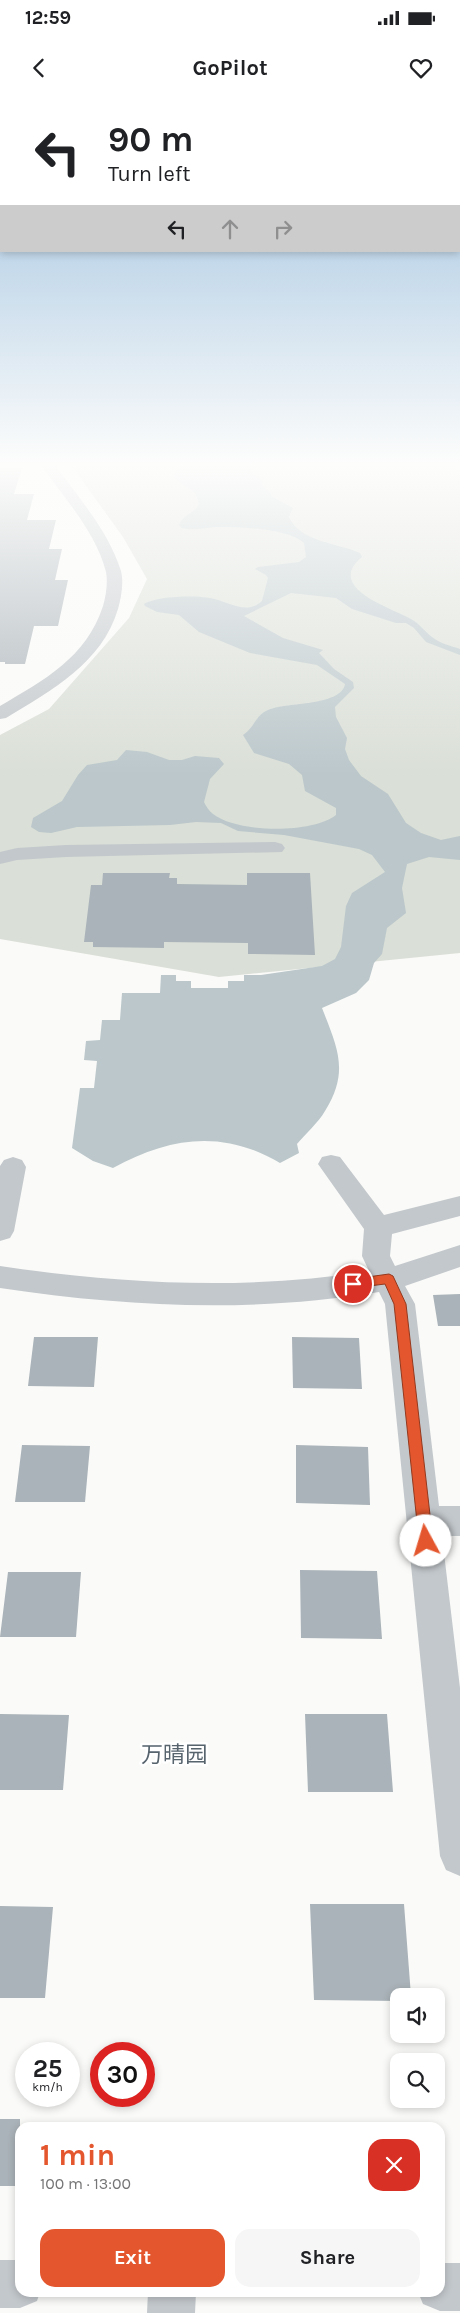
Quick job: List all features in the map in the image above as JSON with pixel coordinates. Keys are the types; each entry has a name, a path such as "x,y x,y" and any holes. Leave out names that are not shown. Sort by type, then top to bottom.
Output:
{"street":[{"path":"0,714 48,685 80,660 104,627 113,598 114,574 112,568"},
{"path":"0,858 17,854 66,851 275,848"},
{"path":"0,870 32,865 246,864"},
{"path":"331,1164 378,1227 376,1256 400,1304 457,1798 460,1856"},
{"path":"0,1231 13,1167"},
{"path":"378,1227 460,1206"},
{"path":"0,1276 60,1287 198,1296 265,1293 389,1279 460,1256"},
{"path":"424,1521 460,1521"},
{"path":"0,2284 15,2284"},
{"path":"445,2287 460,2287"},
{"path":"171,2313 172,2297"}],"shaded area":[{"path":"141,568 460,568 460,953 219,977 0,939 0,735 49,709 129,618 147,579"},
{"path":"352,568 351,578 356,587 365,595 414,621 435,639 460,649 460,655 426,642 414,628 406,623 396,623 352,609 336,598 291,593 244,616 283,638 323,650 319,653 334,669 353,682 354,688 335,707 336,717 347,738 345,749 349,760 361,776 388,794 406,823 421,833 441,840 460,836 460,860 429,857 407,864 402,888 406,913 387,928 382,954 374,963 369,980 356,993 322,1008 336,1047 339,1071 337,1084 333,1097 322,1115 297,1144 299,1153 280,1163 259,1152 238,1145 217,1141 196,1141 155,1149 113,1168 93,1161 72,1148 80,1088 94,1088 97,1061 84,1060 86,1041 100,1040 102,1020 120,1020 122,993 160,993 161,975 176,975 176,981 191,981 191,988 228,988 228,981 244,981 244,975 261,975 322,966 335,959 341,947 346,906 352,893 385,872 372,855 359,849 284,835 238,831 221,823 196,822 170,825 77,827 51,833 39,832 31,827 33,818 62,801 78,775 87,765 117,760 126,750 147,752 169,760 182,760 195,756 219,758 224,764 210,779 204,802 212,813 224,820 239,825 274,829 293,828 310,826 336,815 336,808 305,791 302,775 289,764 254,753 243,735 251,728 259,716 267,710 325,700 342,691 345,684 317,665 250,653 199,632 179,615 157,612 144,604 157,599 195,597 210,598 237,606 250,607 262,601 268,578 255,569"}],"building":[{"path":"0,568 58,568 55,580 68,580 58,626 34,626 25,664 5,664 5,662 0,662"},
{"path":"103,873 170,873 169,878 177,878 177,884 247,885 247,873 310,873 315,955 248,954 248,943 164,942 164,948 93,947 93,942 84,942 91,885 102,885"},
{"path":"460,1294 460,1326 438,1326 433,1295"},
{"path":"34,1337 98,1337 94,1387 28,1386"},
{"path":"292,1337 359,1338 362,1389 293,1388"},
{"path":"22,1445 90,1446 85,1502 15,1502"},
{"path":"296,1445 368,1447 370,1505 296,1503"},
{"path":"300,1570 377,1571 382,1639 301,1638"},
{"path":"8,1572 81,1572 76,1637 0,1637"},
{"path":"0,1714 69,1715 63,1790 0,1790"},
{"path":"305,1714 387,1714 393,1792 308,1792"},
{"path":"310,1904 404,1904 410,1988 390,1988 390,2001 314,2000"},
{"path":"0,1906 53,1907 45,1998 0,1998"},
{"path":"0,2119 20,2119 20,2122 15,2122 15,2186 0,2186"}],"district":[{"name":"万晴园","path":"174,1754"}],"route":[{"path":"353,1284 389,1279 400,1304 426,1541"}]}
